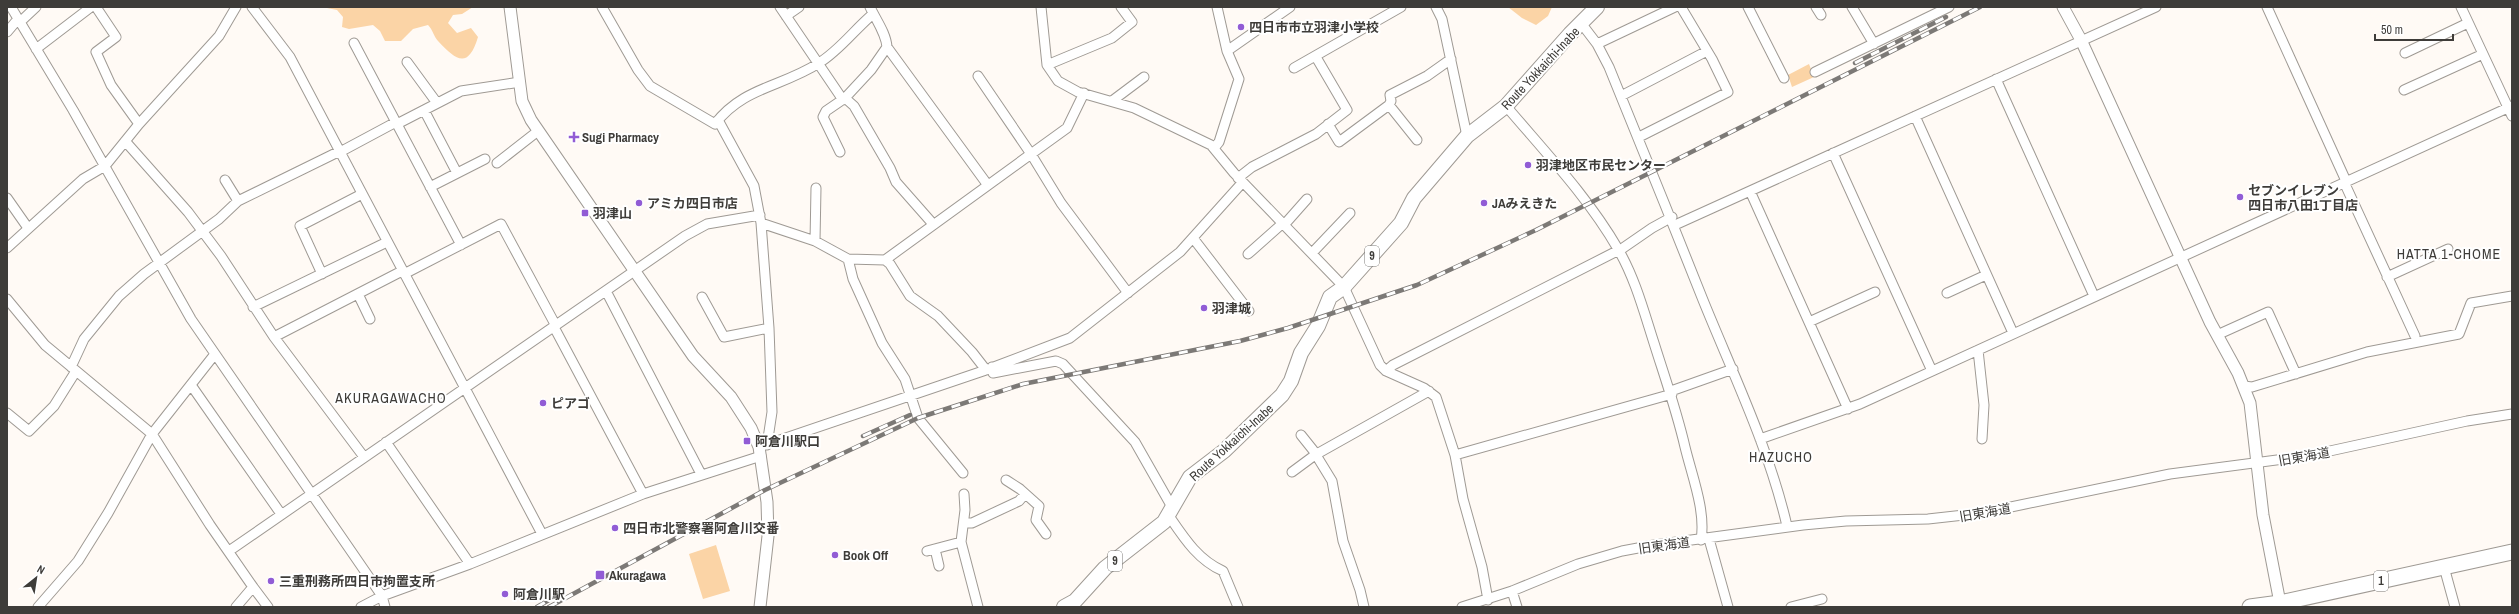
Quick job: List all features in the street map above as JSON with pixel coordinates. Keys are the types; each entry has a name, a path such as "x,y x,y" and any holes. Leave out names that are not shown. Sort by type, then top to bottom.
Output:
{"highway":[{"name":"1","path":"2250,607 2281,605 2512,552"}],"main road":[{"name":"Route Yokkaichi-Inabe","path":"1064,607 1075,601 1105,568 1151,534 1170,512 1190,477 1224,451 1282,395 1291,381 1301,353 1318,326 1326,303 1330,297 1344,287 1401,223 1414,198 1467,136 1506,106 1597,7"}],"street":[{"path":"11,7 105,166 191,319 382,596 385,607"},
{"path":"7,32 36,7"},
{"path":"36,49 91,7"},
{"path":"96,7 116,37 96,52 110,85 139,124"},
{"path":"7,248 83,179 105,166 139,124 219,36 236,7"},
{"path":"252,7 290,57 542,534"},
{"path":"510,7 522,101 538,132 636,271 693,356 744,414 762,450"},
{"path":"602,7 638,70 650,86 715,124 722,113 737,102 818,64 835,51 871,11 887,37 887,47 871,70 844,99 826,111 823,117 840,152"},
{"path":"780,7 818,64 844,99 854,106 890,168 896,182 932,224"},
{"path":"786,16 799,7"},
{"path":"1041,7 1047,65 1058,81 1084,93 1134,108 1214,148 1240,180 1344,287 1380,365 1386,371 1429,391 1436,397 1455,455 1463,499 1482,567 1488,600"},
{"path":"1047,65 1112,38 1132,22 1121,7"},
{"path":"1214,148 1219,142 1239,79 1227,51 1217,7"},
{"path":"1227,51 1290,7"},
{"path":"1294,68 1316,57 1401,7"},
{"path":"1436,7 1442,19 1451,59 1454,84 1467,136"},
{"path":"1597,44 1675,7"},
{"path":"1639,137 1728,92 1707,51 1681,7"},
{"path":"1748,7 1784,78"},
{"path":"1816,7 1821,15"},
{"path":"1852,7 1874,44"},
{"path":"1816,72 1950,7"},
{"path":"2063,7 2081,40 2217,335 2244,386 2250,403 2269,551 2281,605"},
{"path":"1386,371 1406,358 1674,221 1750,191 2156,7"},
{"path":"2267,7 2415,336"},
{"path":"1760,438 1848,409 2345,182 2510,110 2461,7"},
{"path":"1581,23 1597,44 1639,137 1674,221 1760,438 1779,493 1787,526"},
{"path":"2405,53 2468,23"},
{"path":"354,43 461,245"},
{"path":"887,47 988,184"},
{"path":"1621,96 1707,51"},
{"path":"2404,90 2483,54"},
{"path":"361,607 382,596 470,564 643,494 702,474 762,450 911,395 989,369 1070,338 1180,252 1252,167 1316,134 1347,110 1316,57"},
{"path":"1328,124 1339,142 1389,105 1391,101 1390,95 1427,76 1451,59"},
{"path":"407,62 437,103"},
{"path":"978,76 1031,154 1061,202 1128,293"},
{"path":"1112,101 1144,78"},
{"path":"1996,79 2094,296"},
{"path":"7,413 29,431 54,406 73,369 84,339 120,296 159,261 201,230 219,219 238,202 461,91 520,82"},
{"path":"884,260 1067,128 1084,93"},
{"path":"1389,105 1417,140"},
{"path":"1506,106 1585,200 1619,250 1640,300 1672,393 1698,500 1702,532 1728,607"},
{"path":"424,110 457,173"},
{"path":"1915,116 2013,333"},
{"path":"718,120 754,186 761,219 769,328 772,412 762,450 767,502 768,536 760,607"},
{"path":"497,162 538,132"},
{"path":"125,140 201,230 236,278 235,281 274,337 364,457"},
{"path":"1833,153 1932,371"},
{"path":"430,186 485,159"},
{"path":"225,180 238,202"},
{"path":"815,241 816,188"},
{"path":"1750,191 1848,409"},
{"path":"322,274 300,226 362,194"},
{"path":"7,198 28,228"},
{"path":"1248,254 1284,224 1307,199"},
{"path":"1312,253 1350,213"},
{"path":"229,551 311,493 636,271 673,243 707,224 761,219 815,241 848,259 884,260 890,264 910,296 938,316 993,373 1056,361 1063,364 1135,442 1170,512 1200,557 1211,566 1223,571 1238,607"},
{"path":"274,337 501,224 643,494"},
{"path":"1193,238 1249,310"},
{"path":"253,307 387,242"},
{"path":"2387,276 2448,249"},
{"path":"848,259 853,279 882,343 905,379 918,418 963,473"},
{"path":"1947,293 1986,275"},
{"path":"606,291 702,474"},
{"path":"1809,322 1875,292"},
{"path":"358,294 370,320"},
{"path":"2244,386 2252,387 2367,352 2459,334 2471,303 2512,296"},
{"path":"702,297 724,337 769,328"},
{"path":"7,299 45,345 152,434 253,587 268,607"},
{"path":"2217,335 2268,312 2296,374"},
{"path":"1978,350 1984,405 1982,439"},
{"path":"38,607 78,561 108,513 152,434 215,354"},
{"path":"1455,455 1672,393 1733,369"},
{"path":"191,385 281,514"},
{"path":"1292,472 1315,455 1429,391"},
{"name":"旧東海道","path":"1462,607 1488,600 1512,591 1565,568 1622,551 1787,526 1846,521 1955,517 2027,505 2170,474 2257,464 2321,454 2467,421 2512,414"},
{"path":"1300,435 1332,481 1343,541 1360,590 1364,607"},
{"path":"386,442 470,564"},
{"path":"1006,480 1026,494 1039,506 1036,520 1046,534"},
{"path":"964,494 964,523 961,542 978,607"},
{"path":"964,523 972,523 1019,501 1026,494"},
{"path":"939,566 931,550 961,542"},
{"path":"2444,567 2455,607"},
{"path":"236,607 253,587"},
{"path":"1512,591 1517,607"},
{"path":"1791,607 1822,599"}],"shaded area":[{"path":"322,7 473,7 462,14 453,15 448,23 457,33 471,28 478,37 470,54 466,58 461,58 456,57 444,48 428,25 413,29 401,41 385,41 380,31 373,25 349,29 342,27 343,17 337,10"},
{"path":"1508,7 1552,7 1548,16 1536,25 1522,18"},
{"path":"1809,64 1814,77 1792,87 1788,75"},
{"path":"716,545 730,591 703,599 689,554"}],"railway":[{"path":"549,607 765,490 918,418 1023,384 1240,341 1288,328 1417,285 1536,230 1980,7"},
{"path":"1855,63 1946,17"},
{"path":"863,436 910,415"},
{"path":"537,607 554,597"}],"place":[{"name":"四日市市立羽津小学校","path":"1241,27"},
{"name":"Sugi Pharmacy","path":"574,137"},
{"name":"羽津地区市民センター","path":"1528,165"},
{"name":"セブンイレブン 四日市八田1丁目店","path":"2240,197"},
{"name":"アミカ四日市店","path":"639,203"},
{"name":"JAみえきた","path":"1484,203"},
{"name":"羽津山","path":"585,213"},
{"name":"羽津城","path":"1204,308"},
{"name":"ピアゴ","path":"543,403"},
{"name":"阿倉川駅口","path":"747,441"},
{"name":"四日市北警察署阿倉川交番","path":"615,528"},
{"name":"Book Off","path":"835,555"},
{"name":"Akuragawa","path":"600,575"},
{"name":"三重刑務所四日市拘置支所","path":"271,581"},
{"name":"阿倉川駅","path":"505,594"}],"district":[{"name":"HATTA 1-CHOME","path":"2449,254"},
{"name":"AKURAGAWACHO","path":"391,398"},
{"name":"HAZUCHO","path":"1781,457"}]}
